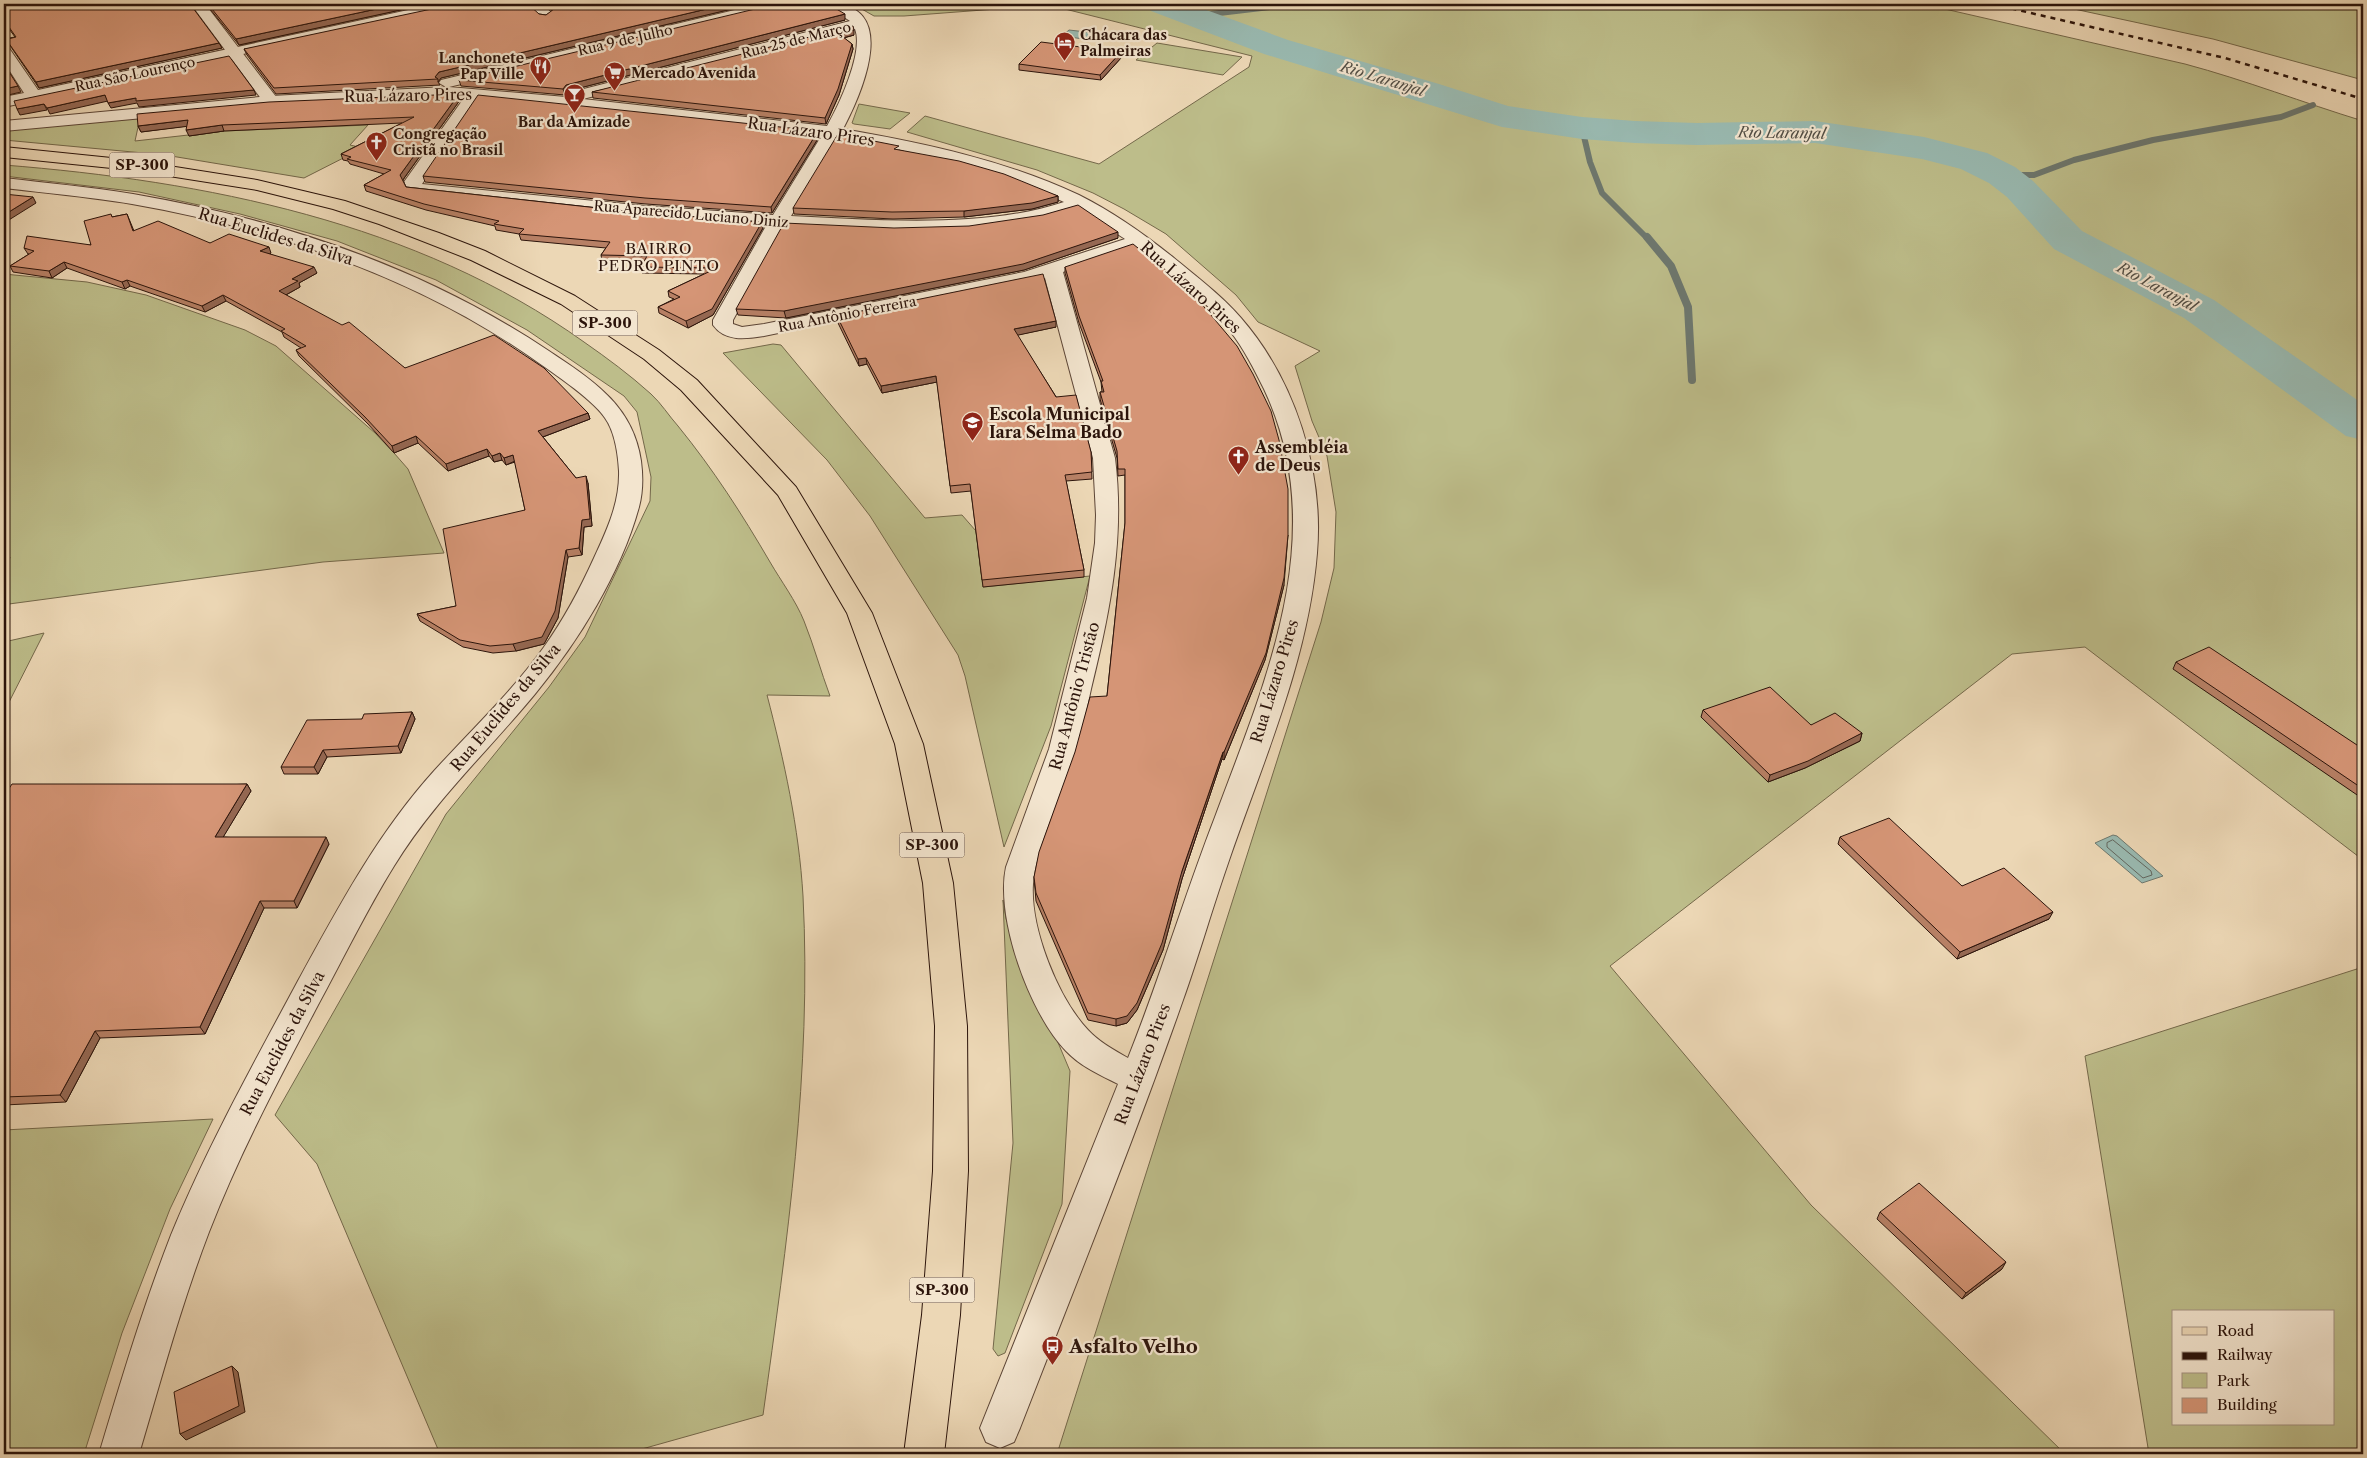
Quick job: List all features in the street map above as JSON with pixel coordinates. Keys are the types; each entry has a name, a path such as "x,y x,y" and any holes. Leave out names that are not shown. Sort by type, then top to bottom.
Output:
{"main road":[{"name":"SP-300","path":"4,152 142,165 278,190 362,213 459,247 505,267 582,308 635,343 688,383 736,429 780,481 821,540 855,600 890,684 917,772 938,873 950,989 952,1124 936,1366 924,1454"}],"street":[{"path":"4,8 14,4"},
{"path":"198,4 271,100"},
{"name":"Rua São Lourenço","path":"4,102 456,4"},
{"path":"533,4 547,15"},
{"name":"Rua 9 de Julho","path":"405,93 474,85 776,4"},
{"path":"778,221 833,132 852,92 859,70 865,36 860,24 854,17 831,4"},
{"name":"Rua 25 de Março","path":"557,101 860,24"},
{"path":"4,51 33,96"},
{"name":"Rua Lázaro Pires","path":"4,126 271,100 452,92 474,85 557,101 833,132 956,158 1019,177 1080,203 1141,240 1228,316 1253,348 1285,412 1297,444 1303,469 1306,516 1302,579 1292,628 1277,681 1213,862 1173,983 1000,1428"},
{"name":"Rua Aparecido Luciano Diniz","path":"474,85 413,182 414,187 529,200 778,221 901,224 997,222 1041,216 1080,203"},
{"name":"Rua Euclides da Silva","path":"4,182 151,202 219,216 322,246 421,285 545,358 610,409 618,418 627,448 632,492 626,512 605,560 563,638 543,667 427,799 392,844 337,940 259,1084 244,1113 198,1217 157,1329 119,1454"},
{"name":"Rua Antônio Ferreira","path":"778,221 723,320 723,324 727,329 739,333 764,330 1009,281 1141,240"},
{"name":"Rua Antônio Tristão","path":"1052,269 1104,458 1108,484 1109,533 1106,560 1088,648 1064,742 1019,871 1018,909 1033,960 1065,1025 1075,1040 1088,1051 1136,1078"}],"green space":[{"path":"853,4 1923,4 2185,64 2363,121 2363,860 2085,647 2012,654 1610,966 1811,1205 2065,1454 1057,1454 1321,622 1334,568 1336,512 1327,456 1312,421 1295,366 1320,351 1258,322 1236,295 1166,234 1124,209 1093,193 1037,170 907,132 925,116 1099,164 1249,67 1252,56 1049,5 904,16 874,16"},
{"path":"2051,4 2363,4 2363,80 2213,39"},
{"path":"1157,43 1242,57 1223,75 1136,60"},
{"path":"859,104 910,113 890,129 854,124 852,123"},
{"path":"140,118 135,141 224,131 368,125 350,145 363,148 304,178 165,155 4,140 4,129"},
{"path":"4,165 80,172 156,183 232,196 306,215 380,237 451,266 519,301 593,348 627,373 662,405 715,475 788,591 804,621 830,696 767,695 785,769 798,845 803,896 805,961 801,1091 789,1221 763,1415 642,1449 633,1454 440,1454 317,1164 275,1115 446,814 549,687 585,637 650,501 651,477 637,412 624,396 527,330 436,280 337,241 240,214 139,192 4,176"},
{"path":"4,274 87,282 146,295 245,330 276,346 375,433 408,469 444,553 323,562 9,604 4,587 10,557 4,558"},
{"path":"773,344 781,345 925,518 962,515 976,531 983,587 1090,576 1051,726 1004,847 965,676 958,655 870,516 827,460 723,353"},
{"path":"44,633 4,712 4,642"},
{"path":"1003,900 1006,919 1070,1071 1062,1204 1005,1353 998,1356 993,1349 1013,1143"},
{"path":"2363,967 2363,1454 2149,1454 2085,1056"},
{"path":"213,1119 170,1209 122,1333 84,1454 4,1454 4,1130"}],"water":[{"path":"1069,30 1105,34 1098,41 1062,36"},
{"path":"1751,123 1778,123 1815,132 1795,140 1782,138 1715,137 1697,134 1744,127"},
{"path":"2113,835 2117,836 2163,876 2142,883 2095,843"}],"building":[{"path":"32,4 190,4 219,43 36,82 8,42 4,40 16,37 4,20 4,10"},
{"path":"208,4 400,4 236,39"},
{"path":"455,4 528,4 539,14 546,15 554,9 549,4 728,4 439,72 435,77 438,79 274,88 244,49"},
{"path":"776,4 828,4 845,14 566,85 563,89 459,80"},
{"path":"853,26 854,30 838,33 852,44 838,89 825,118 592,92"},
{"path":"1041,42 1121,52 1100,75 1019,64"},
{"path":"229,56 254,90 136,101 136,98 108,103 105,95 47,108 44,104 17,109 14,101"},
{"path":"4,64 18,86 4,89"},
{"path":"459,94 400,175 406,187 644,213 762,222 712,309 686,321 658,307 680,297 668,291 717,268 641,267 647,256 601,255 610,242 519,234 524,229 494,224 499,221 424,204 364,185 391,170 347,159 351,157 341,154 414,117 222,125 186,130 188,120 138,126 137,114 269,102"},
{"path":"478,95 818,131 771,207 645,198 423,176"},
{"path":"838,134 899,146 894,149 959,161 1004,174 1058,196 1032,203 964,211 892,212 793,208"},
{"path":"4,194 33,197 4,215"},
{"path":"1078,205 1118,232 1023,264 784,311 736,309 784,223 894,228 969,226 1043,215"},
{"path":"111,214 112,217 127,214 133,231 158,221 210,243 229,234 269,247 260,251 314,267 292,279 298,281 279,291 342,325 349,322 405,368 494,335 544,368 588,413 538,431 576,478 586,476 590,519 582,520 579,548 566,550 555,611 542,637 513,644 490,646 460,640 417,614 456,606 443,529 525,510 513,455 504,458 500,453 492,456 487,449 446,464 416,436 392,446 296,350 306,346 281,331 285,329 223,295 202,306 127,280 122,282 64,262 49,271 10,266 34,251 24,248 27,236 91,245 84,221"},
{"path":"1133,244 1189,289 1237,346 1253,374 1271,411 1279,440 1288,489 1288,535 1284,578 1266,653 1223,752 1182,871 1162,943 1137,1003 1127,1016 1116,1019 1088,1013 1036,893 1034,877 1039,852 1075,752 1090,697 1107,696 1125,523 1125,469 1118,469 1117,451 1100,392 1104,392 1101,381 1103,381 1079,316 1065,267"},
{"name":"Escola Municipal Iara Selma Bado","path":"1043,274 1056,321 1014,329 1056,397 1076,395 1091,452 1092,472 1065,475 1084,570 982,580 970,484 950,486 936,376 881,386 866,358 858,359 837,316"},
{"path":"2209,647 2363,749 2363,789 2176,662"},
{"path":"1770,687 1811,725 1835,713 1862,733 1808,761 1770,775 1703,710"},
{"path":"412,712 398,746 323,750 314,767 281,767 307,720 362,719 364,714"},
{"path":"12,784 247,784 215,837 326,837 294,901 260,901 200,1027 95,1031 60,1095 4,1097 4,796"},
{"path":"1889,818 1962,886 2004,868 2053,912 1960,952 1840,837"},
{"path":"1919,1183 2006,1262 1966,1293 1880,1212"},
{"path":"232,1366 239,1406 180,1434 174,1392"}],"waterway":[{"name":"Rio Laranjal","path":"1162,4 1276,47 1427,91 1502,116 1582,128 1635,132 1697,134 1815,132 1924,148 1974,161 2002,175 2020,189 2068,240 2199,309 2363,426"},
{"path":"1194,16 1295,4"},
{"path":"2002,175 2034,175 2074,160 2153,140 2281,117 2313,105"},
{"path":"1582,128 1590,162 1602,193 1648,239"},
{"path":"1647,237 1671,266 1688,307 1692,380"}],"railway":[{"path":"1992,4 2225,58 2363,99"}],"place":[{"name":"Chácara das Palmeiras","path":"1064,62"},
{"name":"Lanchonete Pap Ville","path":"540,85"},
{"name":"Mercado Avenida","path":"615,92"},
{"name":"Bar da Amizade","path":"574,113"},
{"name":"Congregação Cristã no Brasil","path":"377,161"},
{"name":"Escola Municipal Iara Selma Bado","path":"973,442"},
{"name":"Assembléia de Deus","path":"1239,475"},
{"name":"Asfalto Velho","path":"1053,1365"}],"district":[{"name":"BAIRRO PEDRO PINTO","path":"659,258"}]}
